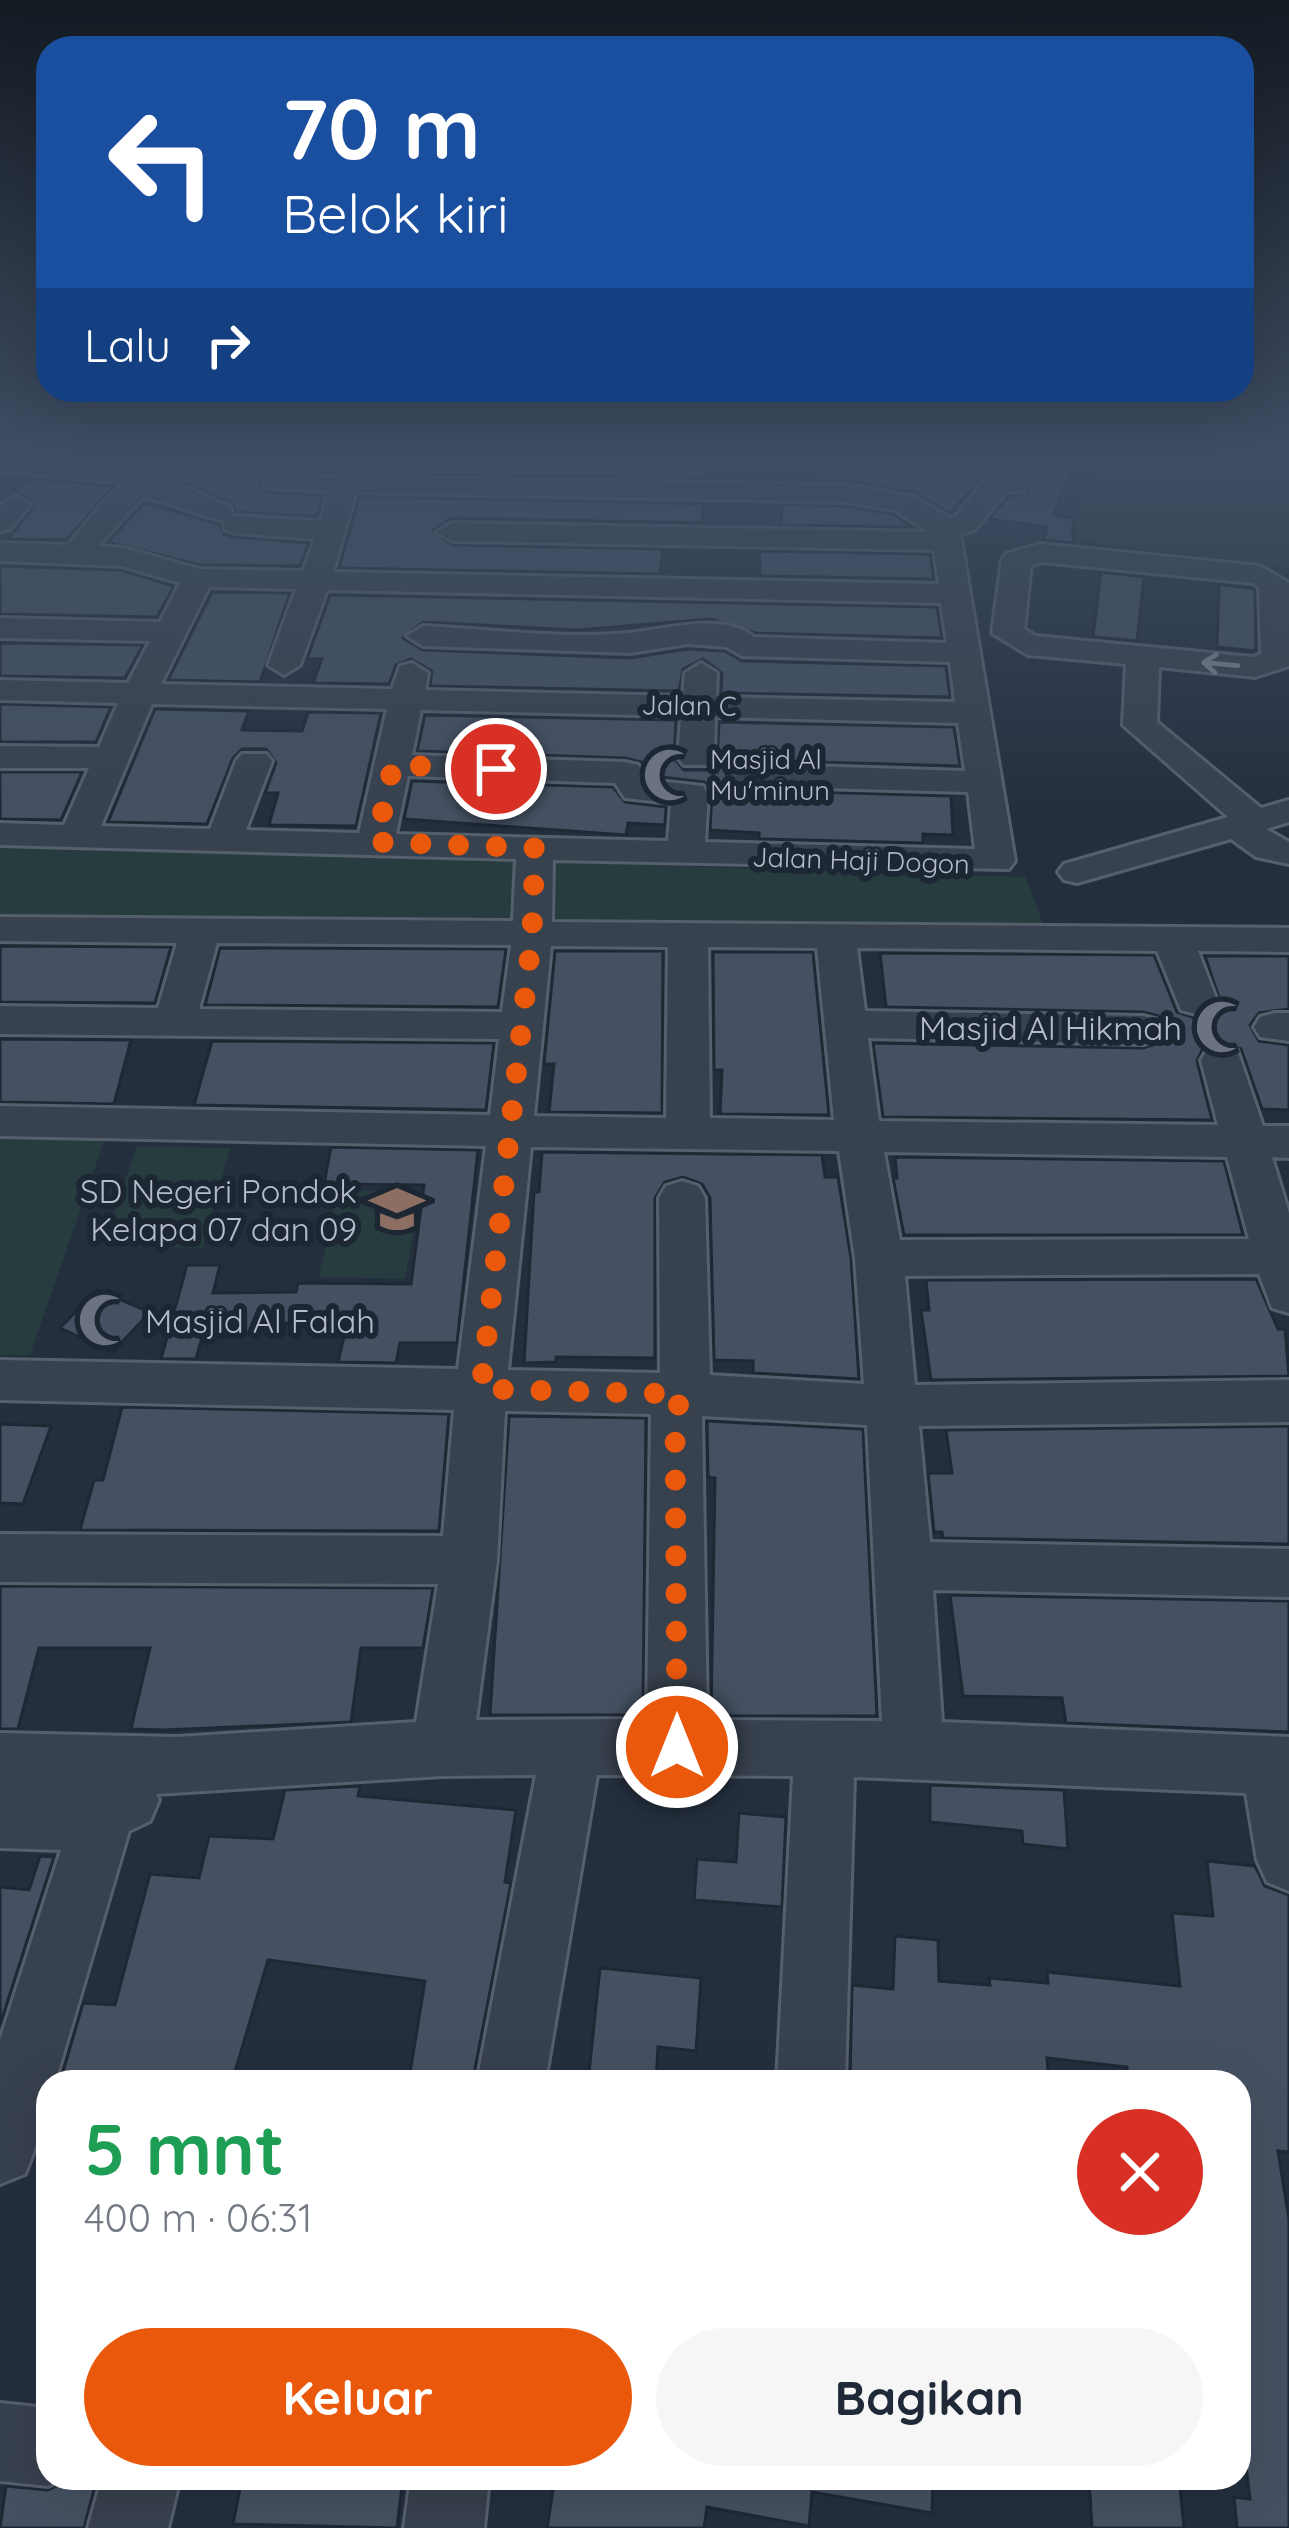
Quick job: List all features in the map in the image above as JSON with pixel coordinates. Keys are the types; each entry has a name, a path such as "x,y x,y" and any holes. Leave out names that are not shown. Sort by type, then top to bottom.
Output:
{"street":[{"path":"181,576 956,594"},
{"path":"272,695 316,576"},
{"path":"376,842 404,700 438,576"},
{"name":"Jalan Haji Dogon","path":"0,835 376,842 992,864 996,861 986,782 953,576"},
{"path":"1016,576 1008,633 1028,645 1255,667 1277,659 1274,583 1262,576"},
{"path":"78,836 139,694 198,578"},
{"path":"686,854 698,705 698,587"},
{"path":"0,628 169,632"},
{"path":"422,636 640,643 655,636 698,652 740,639 742,646 964,653"},
{"path":"1143,656 1140,725 1260,819 1269,849 1289,853"},
{"name":"Jalan C","path":"0,690 974,713"},
{"path":"0,757 113,758"},
{"path":"224,839 254,761"},
{"path":"393,765 625,773 638,790 693,776"},
{"path":"748,775 986,782"},
{"path":"1077,872 1260,819"},
{"path":"442,1748 469,1560 481,1389 532,934 535,848"},
{"path":"0,929 836,937 1289,930"},
{"path":"175,1020 201,930"},
{"path":"1170,934 1289,940"},
{"path":"1170,934 1196,1001"},
{"path":"688,936 688,1133"},
{"path":"836,937 858,1133 879,1258 904,1564 913,1750"},
{"path":"0,1020 520,1026"},
{"path":"844,1024 1143,1030"},
{"path":"879,1258 1284,1269 1268,1142 1222,1060"},
{"path":"0,1121 1268,1142"},
{"path":"677,1747 675,1420 685,1375 682,1198"},
{"path":"0,1380 681,1394 891,1406 1289,1401"},
{"path":"0,1558 469,1560"},
{"path":"904,1564 1289,1573"},
{"path":"513,2070 572,1747"},
{"path":"0,1761 177,1766 442,1748 677,1747 913,1750 1280,1766 1289,1860"},
{"path":"812,2070 825,1748"},
{"path":"0,1818 55,1822 103,1816 177,1766"},
{"path":"0,2149 103,1816"},
{"path":"0,2442 36,2446"},
{"path":"128,2528 138,2490"},
{"path":"444,2528 449,2490"}],"green space":[{"path":"0,845 1026,877 1044,927 0,919"},
{"path":"0,1130 107,1133 30,1355 0,1355"},
{"path":"137,1146 230,1148 202,1248 104,1245"},
{"path":"338,1190 421,1192 405,1279 319,1277"}],"building":[{"path":"0,576 141,576 174,586 157,617 0,614"},
{"path":"760,576 934,576 934,579"},
{"path":"1101,576 1144,577 1137,641 1093,637"},
{"path":"1219,584 1255,589 1256,651 1217,647"},
{"path":"212,592 290,593 260,682 168,680"},
{"path":"330,595 937,607 942,638 755,633 710,619 578,630 423,622 403,638 423,650 630,658 688,649 725,651 742,661 946,666 950,697 721,693 722,673 703,659 683,669 679,691 430,686 432,671 411,659 396,665 389,684 313,683 322,659 307,659"},
{"path":"0,643 143,645 125,678 0,676"},
{"path":"0,704 111,707 96,742 0,742"},
{"path":"155,709 249,711 242,730 302,731 308,712 381,713 356,826 269,825 278,793 265,793 276,763 266,749 242,749 233,758 207,824 108,822"},
{"path":"425,715 676,720 674,758 684,770 708,770 717,761 719,722 954,727 960,766 748,760 734,763 726,773 731,785 748,790 951,796 953,835 923,834 923,843 759,839 759,833 710,830 712,794 704,782 651,776 642,762 625,758 417,751"},
{"path":"0,772 82,772 61,820 0,819"},
{"path":"412,781 613,787 625,802 666,807 665,825 628,823 626,835 404,819"},
{"path":"0,946 171,947 155,1003 0,1002"},
{"path":"220,948 506,949 498,1007 205,1005"},
{"path":"555,951 663,951 662,1113 549,1112 554,1064 544,1064"},
{"path":"713,952 813,952 829,1115 720,1114 722,1070 714,1070"},
{"path":"880,953 1154,955 1177,1012 1195,1018 1212,1014 1221,1004 1205,956 1289,956 1289,1009 1259,1013 1250,1025 1259,1041 1289,1045 1289,1110 1262,1109 1241,1049 1221,1042 1203,1048 1197,1061 1212,1120 883,1117 873,1043 1143,1048 1162,1042 1168,1028 1159,1016 1143,1012 886,1007"},
{"path":"0,1039 131,1040 114,1104 0,1102"},
{"path":"212,1041 494,1043 486,1110 194,1105"},
{"path":"331,1147 478,1150 457,1343 400,1343 396,1363 338,1362 347,1324 286,1323 284,1333 203,1334 196,1359 161,1359 187,1265 220,1265 213,1293 296,1292 298,1283 411,1284 424,1185 324,1184"},
{"path":"542,1152 822,1155 825,1177 838,1177 851,1258 859,1379 753,1373 753,1361 714,1360 710,1198 702,1184 683,1177 665,1182 655,1198 655,1358 556,1357 556,1362 524,1363 534,1192 539,1192"},
{"path":"895,1157 1224,1161 1243,1235 904,1235 893,1178 897,1178"},
{"path":"1256,1279 1278,1329 1285,1329 1289,1376 931,1380 921,1310 929,1310 926,1280"},
{"name":"Masjid Al Falah","path":"97,1290 150,1312 113,1352 60,1328"},
{"path":"122,1407 449,1414 439,1531 80,1530 94,1480 103,1480"},
{"path":"509,1416 646,1418 643,1715 490,1715"},
{"path":"707,1421 863,1429 877,1716 711,1716 715,1478 708,1477"},
{"path":"0,1424 51,1426 23,1504 0,1503"},
{"path":"1289,1426 1289,1544 943,1538 942,1532 934,1532 928,1473 952,1473 946,1430"},
{"path":"0,1586 433,1588 423,1648 361,1648 351,1722 164,1730 131,1729 150,1648 39,1648 18,1729 0,1729"},
{"path":"950,1595 1289,1601 1289,1732 1066,1723 1062,1698 963,1696"},
{"path":"930,1785 1064,1790 1068,1849 1023,1844 1022,1831 930,1822"},
{"path":"360,1786 358,1796 516,1810 505,1882 511,1883 475,2070 410,2070 425,1981 268,1960 236,2070 63,2070 83,2003 115,2005 150,1874 199,1878 209,1836 273,1839 285,1790"},
{"path":"739,1813 786,1817 782,1907 694,1900 697,1859 736,1862"},
{"path":"40,1856 54,1857 0,2025 0,1887 29,1890"},
{"path":"1207,1861 1255,1866 1265,1886 1289,1895 1289,2152 1278,2151 1289,2219 1289,2528 1237,2528 1234,2497 1250,2499 1251,2490 1251,2070 1127,2070 1047,2058 1048,2070 850,2070 852,1985 893,1989 895,1936 938,1940 939,1981 990,1985 989,1978 1048,1983 1047,1972 1180,1986 1172,1913 1213,1916"},
{"path":"600,1968 701,1978 696,2051 658,2047 657,2070 589,2070"},
{"path":"6,2486 94,2490 84,2528 0,2528"},
{"path":"240,2490 402,2490 397,2528 233,2524"},
{"path":"553,2490 933,2490 932,2513 812,2492 809,2526 707,2507 704,2528 547,2528"},
{"path":"1090,2490 1180,2490 1184,2528 1092,2528"}],"place":[{"name":"Masjid Al Mu'minun","path":"670,775"},
{"name":"Masjid Al Hikmah","path":"1222,1027"},
{"name":"SD Negeri Pondok Kelapa 07 dan 09","path":"397,1209"},
{"name":"Masjid Al Falah","path":"105,1320"}],"route":[{"path":"496,769 393,765 376,842 535,848 532,934 481,1389 681,1394 675,1420 677,1747"}]}
